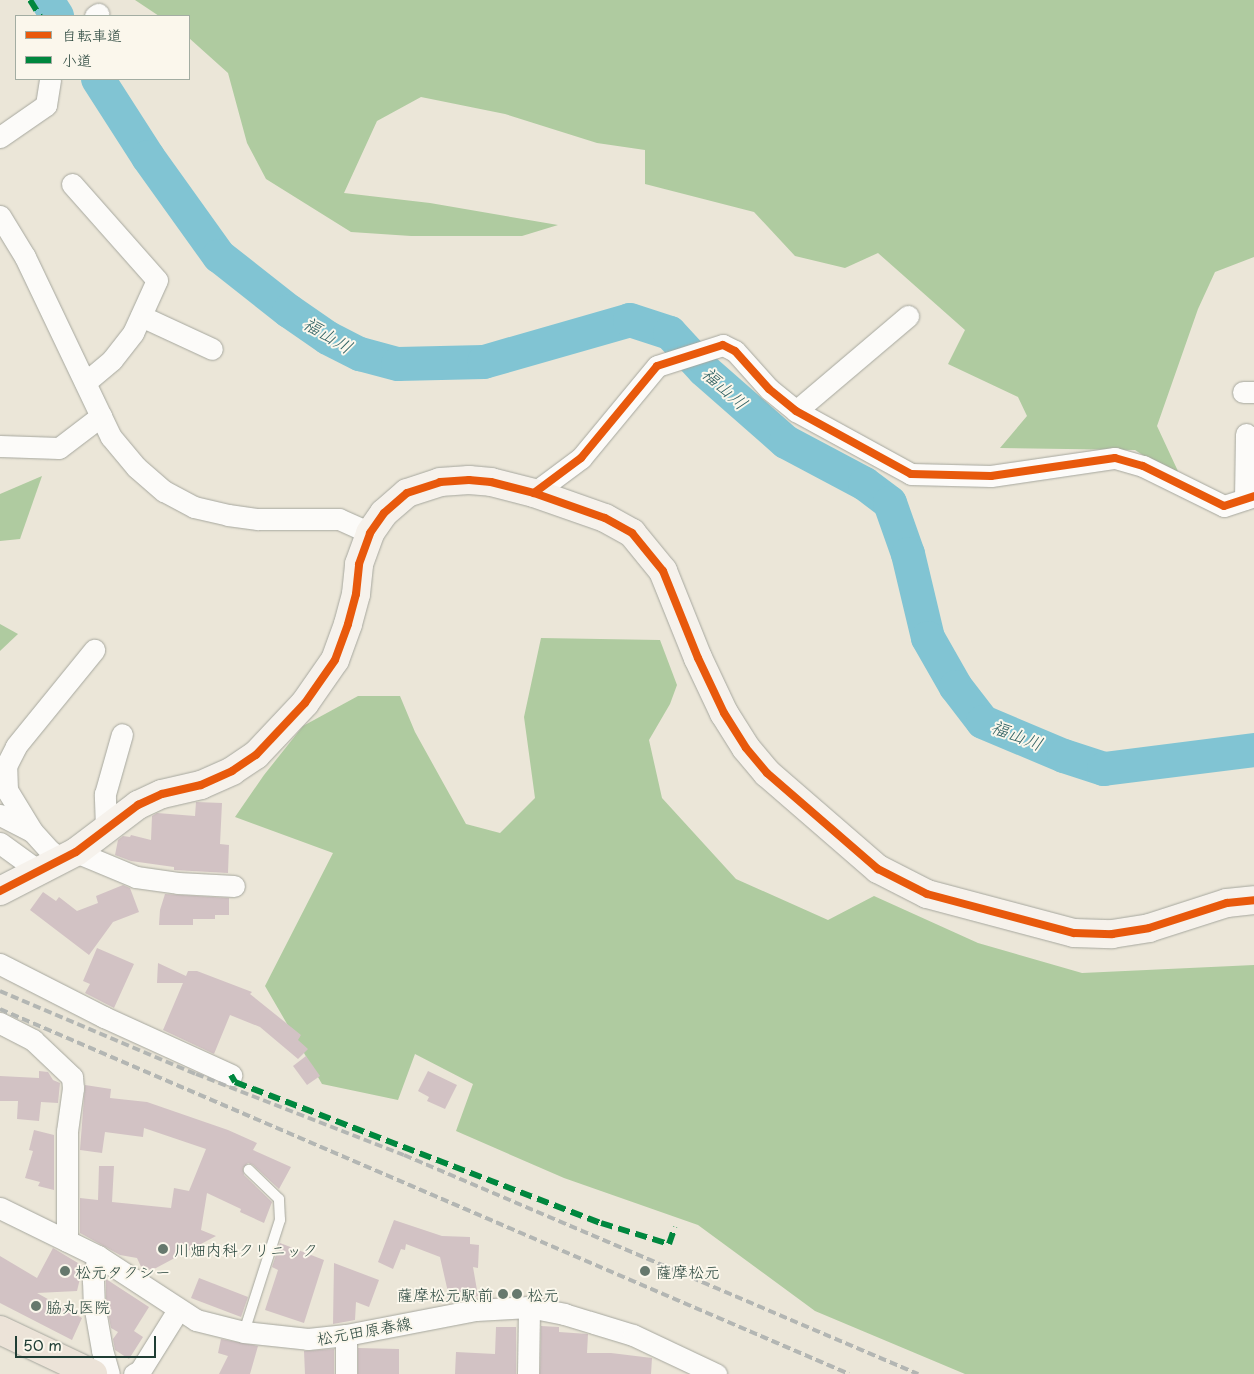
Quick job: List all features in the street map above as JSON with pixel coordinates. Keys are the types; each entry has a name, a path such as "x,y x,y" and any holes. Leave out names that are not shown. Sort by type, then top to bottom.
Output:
{"main road":[{"path":"0,1330 93,1374"}],"street":[{"path":"2,131 46,105 50,80"},
{"path":"72,184 157,280 133,332 112,360 85,383"},
{"path":"0,216 25,257 110,437 136,467 164,491 194,507 258,519 339,519 370,533"},
{"path":"141,316 212,349"},
{"path":"796,411 908,316"},
{"path":"534,492 581,458 657,366 724,345 736,351 769,389 796,411 911,474 992,476 1115,458 1143,466 1224,506 1249,498 1246,434"},
{"path":"0,446 58,448 101,416"},
{"path":"0,891 60,861 138,805 162,794 201,785 232,771 256,754 305,703 342,645 356,594 359,564 370,533 384,513 407,493 440,482 468,480 492,482 534,492 605,518 632,533 663,571 698,658 724,713 746,748 767,773 878,869 927,894 1074,933 1112,934 1149,928 1227,903 1254,900"},
{"path":"60,861 32,831 7,790 6,766 16,746 94,650"},
{"path":"106,828 106,794 122,734"},
{"path":"0,814 32,831"},
{"path":"0,843 60,861 136,877 178,883 234,886"},
{"path":"0,964 104,1017 231,1075"},
{"path":"0,1023 33,1040 72,1077 74,1088 67,1131 67,1241"},
{"name":"松元田原春線","path":"0,1208 98,1256 196,1320 244,1332 308,1339 346,1335 476,1310 529,1307 564,1314 633,1335 706,1372"},
{"path":"98,1256 93,1280 94,1304 102,1350 109,1374"},
{"path":"528,1374 529,1307"},
{"path":"134,1374 140,1370 178,1310"},
{"path":"346,1335 346,1374"}],"lane":[{"path":"244,1332 280,1220 279,1199 249,1170"}],"green space":[{"path":"135,0 1254,0 1254,257 1215,272 1198,309 1157,426 1183,482 1135,450 1000,448 1027,416 1018,397 948,364 965,330 878,253 845,268 795,256 754,212 645,184 645,150 597,143 505,114 421,97 377,121 344,193 430,203 558,225 522,236 411,236 351,232 266,179 247,143 228,73 190,39 190,15 158,15"},
{"path":"42,476 20,539 0,541 0,494"},
{"path":"0,624 18,634 0,651"},
{"path":"541,638 660,640 677,685 670,704 649,740 662,798 736,879 828,920 874,896 978,943 1082,973 1254,965 1254,1374 965,1374 815,1311 698,1225 564,1178 456,1131 473,1084 415,1054 398,1100 322,1084 265,986 333,853 235,817 264,775 303,726 358,696 400,696 415,732 466,824 500,833 535,798 524,717"}],"building":[{"path":"196,802 222,803 220,844 229,845 228,873 174,870 174,867 131,861 115,855 118,840 123,836 130,837 131,835 151,840 152,816 157,813 195,816"},
{"path":"123,885 130,888 139,912 113,922 89,955 30,910 43,892 56,901 59,897 77,911 98,903 96,896"},
{"path":"165,894 229,898 229,915 215,915 215,919 193,919 193,925 159,925 160,910"},
{"path":"97,948 134,964 114,1008 85,993 90,984 83,981"},
{"path":"158,963 186,976 188,971 197,971 252,992 250,994 301,1035 298,1040 308,1049 298,1059 260,1027 230,1015 214,1054 163,1030 183,983 157,983"},
{"path":"306,1056 320,1076 307,1085 293,1066"},
{"path":"39,1071 48,1072 53,1080 60,1083 58,1103 41,1102 39,1121 17,1119 18,1101 0,1101 0,1076 39,1078"},
{"path":"428,1071 457,1085 445,1109 427,1101 429,1097 418,1091"},
{"path":"85,1085 111,1089 110,1098 147,1102 228,1130 257,1143 253,1150 291,1167 279,1189 253,1165 248,1163 243,1168 244,1175 272,1202 264,1223 240,1212 241,1209 207,1193 201,1230 216,1236 156,1268 143,1271 137,1258 120,1255 80,1233 80,1198 98,1200 99,1166 114,1166 112,1202 171,1208 174,1188 189,1191 206,1149 144,1128 143,1137 105,1132 102,1153 80,1150"},
{"path":"34,1130 54,1135 54,1190 38,1186 40,1182 25,1178 33,1151 29,1150"},
{"path":"394,1220 442,1236 470,1237 470,1244 479,1245 478,1268 473,1267 478,1296 450,1301 440,1257 406,1244 405,1250 401,1249 393,1269 378,1262"},
{"path":"280,1243 324,1260 304,1323 265,1310 278,1270 272,1267"},
{"path":"53,1248 83,1266 77,1291 37,1293 82,1318 72,1340 0,1303 0,1256 37,1278"},
{"path":"334,1263 379,1280 369,1307 356,1302 355,1320 333,1324"},
{"path":"199,1278 248,1297 241,1317 191,1298"},
{"path":"106,1279 149,1307 134,1331 143,1337 129,1359 115,1350 113,1339 118,1332 111,1328 106,1303"},
{"path":"541,1326 559,1327 559,1332 588,1334 587,1353 611,1353 652,1358 651,1374 540,1374"},
{"path":"496,1327 516,1327 516,1374 455,1374 456,1352 495,1354"},
{"path":"221,1339 258,1346 250,1374 219,1374 228,1356 218,1353"},
{"path":"358,1348 399,1349 399,1374 358,1374"},
{"path":"334,1349 334,1374 305,1374 304,1351"}],"waterway":[{"name":"福山川","path":"47,0 56,15"},
{"name":"福山川","path":"99,80 148,157 219,256 289,311 328,338 360,354 398,364 484,362 630,320 670,333 704,370 786,442 865,484 890,503 908,554 928,638 956,687 983,722 1064,756 1104,769 1254,750"}],"railway":[{"path":"0,991 196,1074 404,1155 918,1374"},
{"path":"0,1009 849,1374"}],"marked path":[{"path":"30,0 39,15"},
{"path":"231,1075 235,1082 601,1223 669,1244 675,1227"}],"cycle path":[{"path":"534,493 581,458 657,366 723,345 735,351 769,389 796,411 911,474 991,476 1115,458 1143,466 1224,506 1254,496"},
{"path":"0,891 76,852 138,805 162,794 201,785 232,771 256,755 305,703 335,660 356,594 359,564 370,533 384,513 407,493 440,482 469,480 491,482 534,493 605,518 632,533 663,571 698,658 724,713 746,748 767,773 878,869 927,894 1074,933 1112,934 1149,928 1227,903 1254,900"}],"place":[{"name":"川畑内科クリニック","path":"163,1249"},
{"name":"松元タクシー","path":"65,1271"},
{"name":"薩摩松元","path":"645,1271"},
{"name":"薩摩松元駅前","path":"503,1294"},
{"name":"松元","path":"517,1294"},
{"name":"脇丸医院","path":"36,1306"}]}
